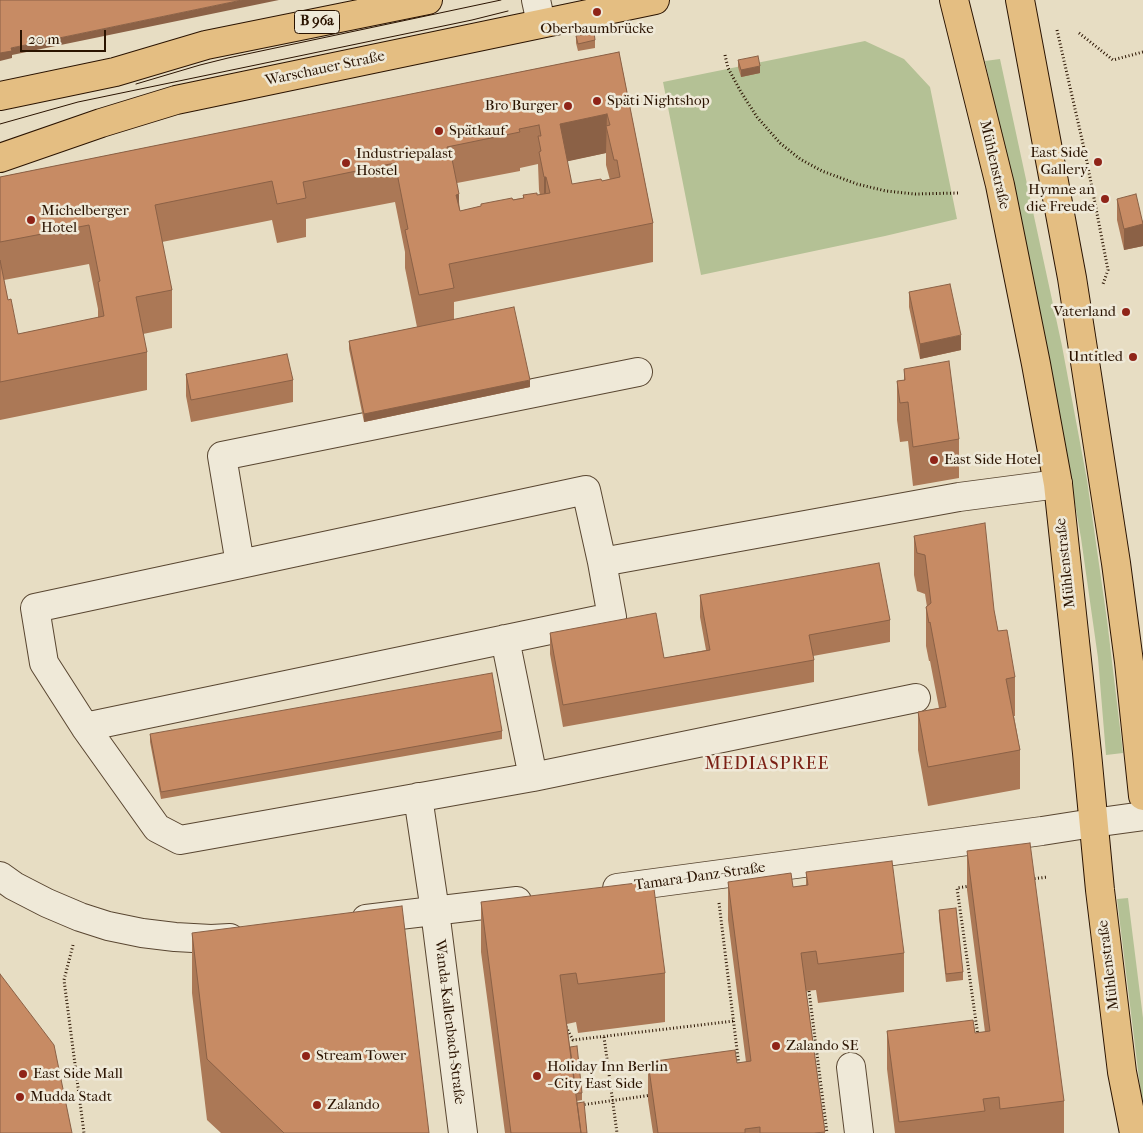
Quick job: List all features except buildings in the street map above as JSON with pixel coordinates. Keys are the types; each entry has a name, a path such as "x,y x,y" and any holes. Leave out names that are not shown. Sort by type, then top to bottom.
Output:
{"main road":[{"name":"B 96a","path":"0,96 115,72 206,45 428,0"},
{"name":"Warschauer Straße","path":"0,158 101,123 176,100 539,12 655,0"},
{"name":"Mühlenstraße","path":"954,0 1000,186 1058,484 1093,823 1122,1072 1134,1133"},
{"path":"1020,0 1072,278 1116,563 1136,661 1143,796"}],"street":[{"path":"240,564 222,456 638,372"},
{"path":"602,562 959,497 1058,484"},
{"path":"85,727 612,616 586,490 35,608 44,663 85,727 157,828 180,840 533,777 916,698"},
{"path":"505,639 533,777"},
{"name":"Wanda-Kallenbach-Straße","path":"418,797 435,911 463,1133"},
{"name":"Tamara-Danz-Straße","path":"592,892 1143,816"},
{"path":"0,876 14,886 47,903 108,926 142,933 211,939 255,934"},
{"path":"340,923 540,898"},
{"path":"851,1067 859,1133"}],"path":[{"path":"1079,34 1113,60 1143,52"},
{"path":"1062,51 1086,157 1108,270"},
{"path":"725,55 728,68 757,117 780,144 800,159 822,171 857,184 886,191 915,194 959,193"},
{"path":"1030,879 1048,876"},
{"path":"975,885 957,888 979,1040"},
{"path":"80,917 64,980 84,1133"},
{"path":"723,934 740,1074"},
{"path":"809,991 827,1133"},
{"path":"564,1024 573,1040 734,1021"},
{"path":"604,1037 617,1133"},
{"path":"819,1072 851,1067"},
{"path":"579,1105 658,1094"}],"green space":[{"path":"865,41 904,59 930,87 957,219 701,275 663,82"},
{"path":"1000,59 1062,346 1087,480 1107,620 1123,753 1106,755 1098,658 1081,538 1027,250 985,61"},
{"path":"1128,898 1143,1018 1143,1111 1117,899"}],"tram line":[{"path":"136,84 228,58 501,0"},
{"path":"0,124 78,102 508,11"}],"place":[{"name":"Oberbaumbrücke","path":"597,12"},
{"name":"Späti Nightshop","path":"597,101"},
{"name":"Bro Burger","path":"568,106"},
{"name":"Spätkauf","path":"439,131"},
{"name":"East Side Gallery","path":"1098,162"},
{"name":"Industriepalast Hostel","path":"346,163"},
{"name":"Hymne an die Freude","path":"1105,199"},
{"name":"Michelberger Hotel","path":"31,220"},
{"name":"Vaterland","path":"1126,312"},
{"name":"Untitled","path":"1133,357"},
{"name":"East Side Hotel","path":"934,460"},
{"name":"Zalando SE","path":"776,1046"},
{"name":"Stream Tower","path":"306,1056"},
{"name":"East Side Mall","path":"23,1074"},
{"name":"Holiday Inn Berlin - City East Side","path":"537,1076"},
{"name":"Mudda Stadt","path":"20,1097"},
{"name":"Zalando","path":"317,1105"}],"district":[{"name":"MEDIASPREE","path":"767,765"}]}
